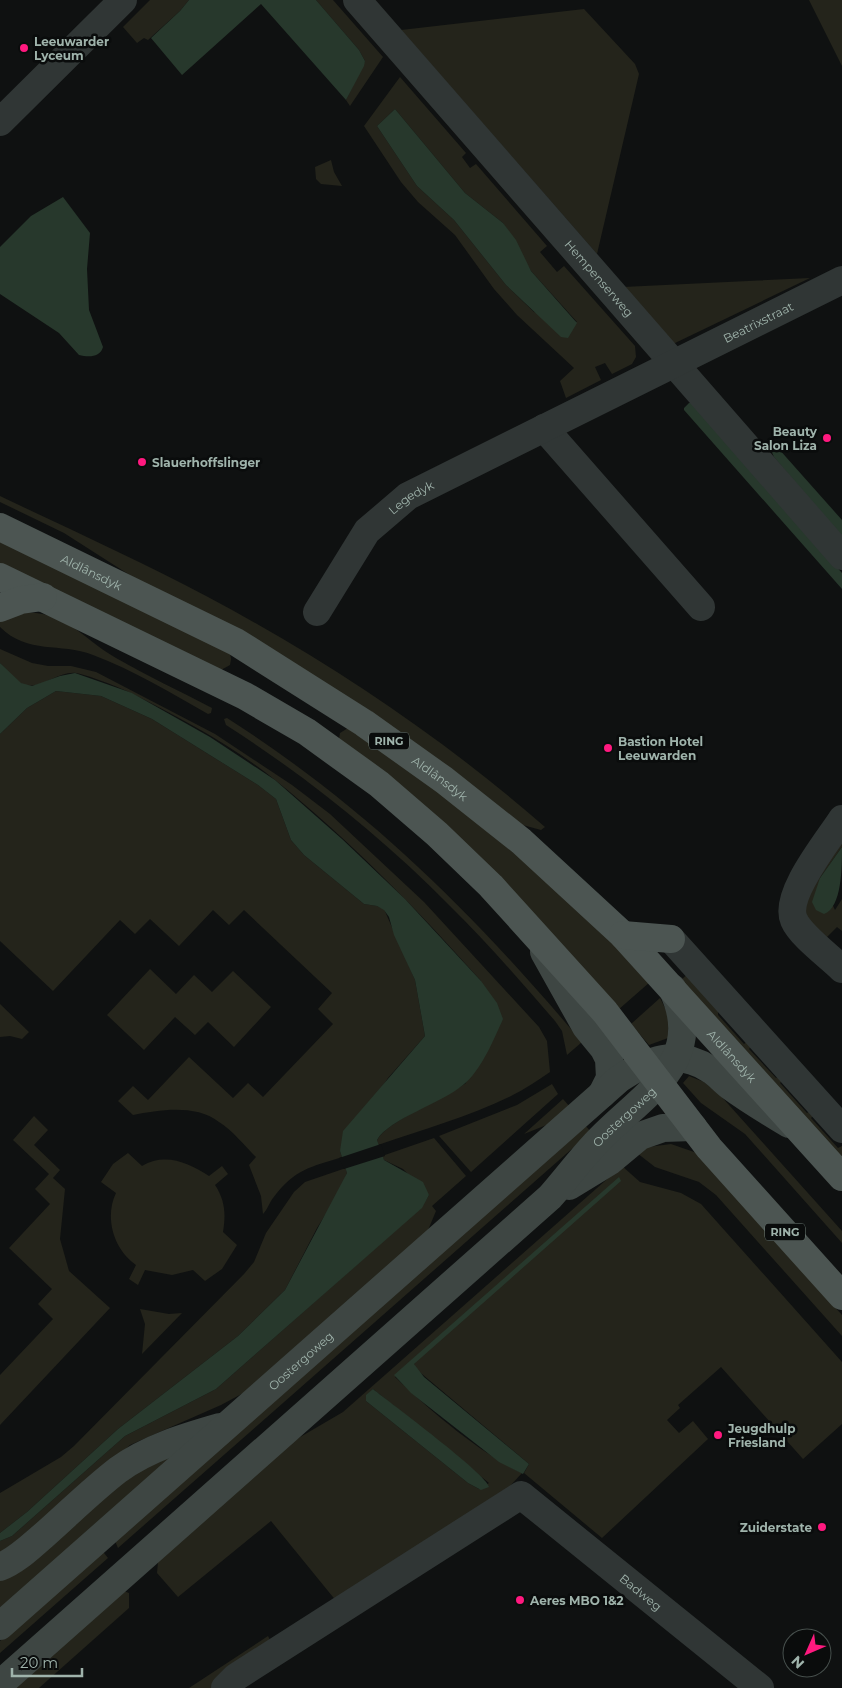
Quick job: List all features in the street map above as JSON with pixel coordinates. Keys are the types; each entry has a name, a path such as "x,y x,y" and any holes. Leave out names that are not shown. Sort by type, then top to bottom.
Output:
{"main road":[{"name":"Aldlânsdyk","path":"0,527 236,642 364,723 444,780 521,841 623,935 842,1177"},
{"name":"RING","path":"0,577 245,696 307,732 344,757 437,834 491,886 604,1012 709,1148 842,1296"},
{"path":"0,608 21,600 43,597"},
{"path":"533,932 586,1027 604,1049 609,1059 610,1078 602,1094"},
{"path":"623,935 671,939"},
{"path":"672,988 683,1017 681,1047 675,1058"},
{"name":"Oostergoweg","path":"0,1684 550,1197 651,1073 675,1058 695,1062 710,1069"},
{"name":"Aldlânsdyk","path":"710,1069 728,1085 802,1132"},
{"name":"Oostergoweg","path":"0,1626 619,1079 651,1073"},
{"name":"Oostergoweg","path":"550,1197 610,1161 640,1136 662,1128 693,1127"},
{"path":"0,1567 8,1564 32,1545 118,1471 140,1456 178,1439 229,1424"}],"street":[{"path":"0,122 123,0"},
{"name":"Hempenserweg","path":"356,0 842,556"},
{"name":"Beatrixstraat","path":"673,363 842,280"},
{"name":"Legedyk","path":"317,612 367,532 392,508 408,496 673,363"},
{"path":"544,428 701,607"},
{"path":"842,819 799,887 792,902 792,911 799,928 842,969"},
{"path":"671,939 842,1129"},
{"name":"Badweg","path":"224,1688 236,1677 521,1495 760,1688"}],"shaded area":[{"path":"150,0 189,0 180,11 148,40 144,38 137,43 123,27"},
{"path":"189,0 316,0 359,50 365,61 364,66 346,100 261,4 182,75 151,38"},
{"path":"316,0 333,0 383,57 350,106 346,100 365,61 359,50"},
{"path":"809,0 842,0 842,66"},
{"path":"584,9 635,64 639,74 597,254 401,30"},
{"path":"400,77 466,153 462,157 470,168 476,164 547,246 540,252 557,272 564,266 635,346 636,357 632,364 612,374 605,363 595,367 601,380 566,398 560,381 574,368 517,315 494,289 455,235 418,202 401,182 364,126","holes":["395,109 465,193 503,223 531,271 577,322 534,312 506,285 454,220 417,186 377,126"]},
{"path":"395,109 465,193 503,223 516,240 531,271 577,323 568,338 561,337 506,285 454,220 417,186 377,126"},
{"path":"331,160 334,172 342,186 321,184 316,179 315,167"},
{"path":"63,197 90,233 87,269 89,310 103,347 99,353 93,356 79,355 59,333 0,294 0,247 31,216"},
{"path":"810,278 673,344 623,287"},
{"path":"689,403 692,403 842,573 842,589 684,410"},
{"path":"770,439 842,520 842,538 774,457 767,441"},
{"path":"0,496 208,597 297,647 383,702 425,732 466,762 545,827 541,830 519,824 64,533 0,502"},
{"path":"0,540 230,653 230,665 221,670 0,564"},
{"path":"19,612 36,613 62,621 116,658 212,708 211,713 208,714 137,675 93,655 81,651 33,645 11,636 0,627 0,620"},
{"path":"0,649 32,663 48,666 71,666 96,672 215,734 292,785 330,814 424,902 539,1027 547,1041 550,1072 511,1096 495,1103 462,1117 378,1145 377,1140 392,1125 466,1083 481,981 433,928 357,851 303,803 242,756 206,733 151,703 121,688 88,676 69,673 42,684 28,686 22,684 0,663"},
{"path":"0,663 21,683 32,686 75,673 132,693 210,737 275,780 342,839 405,899 481,981 497,1003 503,1019 486,1054 470,1079 454,1092 393,1125 383,1132 377,1140 384,1160 423,1182 429,1195 422,1208 216,1389 125,1436 12,1536 0,1541 0,1533 27,1512 118,1429 238,1336 285,1290 347,1173 340,1151 343,1131 425,1036 415,980 394,935 389,917 384,910 377,906 364,904 304,855 291,840 276,799 258,785 152,719 101,696 56,691 27,708 0,734"},
{"path":"56,691 101,696 152,719 258,785 276,799 291,840 304,855 364,904 384,909 415,980 425,1036 388,1078 340,1151 342,1157 304,1170 289,1180 263,1214 261,1196 249,1165 256,1157 224,1126 210,1116 188,1111 166,1110 133,1115 118,1101 133,1086 148,1100 189,1057 233,1098 248,1083 263,1097 333,1024 318,1009 332,993 244,910 229,925 213,910 179,946 150,919 135,934 120,920 53,991 0,941 0,734 27,708"},
{"path":"227,718 279,753 327,789 417,866 501,950 582,1042 567,1055 562,1031 555,1021 491,948 450,906 398,856 343,809 286,766 226,725 224,719"},
{"path":"348,728 443,794 561,892 624,953 650,982 618,1010 339,739 340,733"},
{"path":"842,831 842,847 820,878 835,910 842,899 842,931 837,927 824,940 798,906"},
{"path":"842,847 838,895 830,910 824,914 816,910 812,902 820,878"},
{"path":"150,969 176,994 194,975 212,992 233,971 271,1007 234,1047 208,1022 195,1035 175,1017 144,1050 107,1015"},
{"path":"690,972 718,1002 718,1015 744,1044 750,1039 754,1043 749,1049 776,1078 782,1074 785,1078 780,1083 807,1113 813,1109 817,1112 811,1118 838,1148 842,1146 842,1160 681,980"},
{"path":"660,998 669,1016 668,1038 649,1045 631,1024"},
{"path":"0,1004 29,1032 22,1039 10,1036 0,1037"},
{"path":"689,1076 704,1082 720,1095 842,1231 842,1243 745,1134 701,1103 683,1083"},
{"path":"552,1084 558,1094 471,1172 439,1136 517,1105"},
{"path":"563,1099 570,1107 549,1124 524,1134"},
{"path":"34,1116 48,1130 34,1145 60,1170 53,1178 65,1189 60,1239 69,1271 110,1308 0,1425 0,1375 53,1319 38,1304 52,1289 9,1248 50,1204 35,1189 49,1174 13,1140"},
{"path":"585,1125 591,1132 118,1548 115,1541"},
{"path":"434,1138 466,1176 432,1206 436,1211 426,1235 249,1390 221,1405 130,1445 21,1542 0,1553 0,1541 12,1536 125,1436 216,1389 421,1208 429,1195 403,1169 384,1160 382,1156"},
{"path":"671,1144 697,1153 842,1315 842,1336 716,1195 699,1182 655,1167 637,1153 648,1147"},
{"path":"128,1153 142,1166 159,1160 168,1160 185,1163 209,1176 222,1166 228,1174 215,1185 224,1207 223,1232 237,1245 222,1269 205,1281 193,1270 172,1275 145,1270 138,1285 129,1279 136,1265 122,1251 113,1233 111,1223 111,1213 116,1193 101,1182 113,1164"},
{"path":"622,1166 640,1182 681,1193 701,1204 842,1362 842,1424 803,1459 721,1367 678,1405 680,1408 667,1420 679,1433 693,1421 708,1439 602,1538 524,1473 529,1464 416,1369 414,1364 621,1179 395,1377 456,1430 488,1454 522,1473 501,1496 337,1602 271,1521 178,1597 157,1573 158,1562 290,1443 343,1412","holes":["373,1389 489,1483 479,1489 468,1483 366,1401"]},
{"path":"346,1168 347,1173 340,1191 317,1228 285,1290 238,1336 118,1429 27,1512 0,1533 0,1493 61,1457 74,1446 244,1274 254,1262 266,1233 294,1192 305,1182"},
{"path":"619,1177 621,1181 414,1364 424,1377 529,1464 523,1474 499,1462 411,1393 394,1375"},
{"path":"140,1309 169,1314 182,1313 142,1354 145,1324"},
{"path":"373,1389 473,1468 489,1487 481,1490 468,1483 366,1401 366,1395"},
{"path":"169,1456 172,1458 0,1609 0,1581 16,1573 134,1470"},
{"path":"100,1552 104,1553 108,1558 0,1653 0,1641"},
{"path":"124,1591 129,1593 129,1608 39,1688 12,1688"},
{"path":"268,1636 270,1640 213,1688 189,1688"}],"pier":[{"path":"381,1144 385,1156 344,1169 339,1158"}],"place":[{"name":"Leeuwarder Lyceum","path":"24,48"},
{"name":"Beauty Salon Liza","path":"827,438"},
{"name":"Slauerhoffslinger","path":"142,462"},
{"name":"Bastion Hotel Leeuwarden","path":"608,748"},
{"name":"Jeugdhulp Friesland","path":"718,1435"},
{"name":"Zuiderstate","path":"822,1527"},
{"name":"Aeres MBO 1&2","path":"520,1600"}]}
